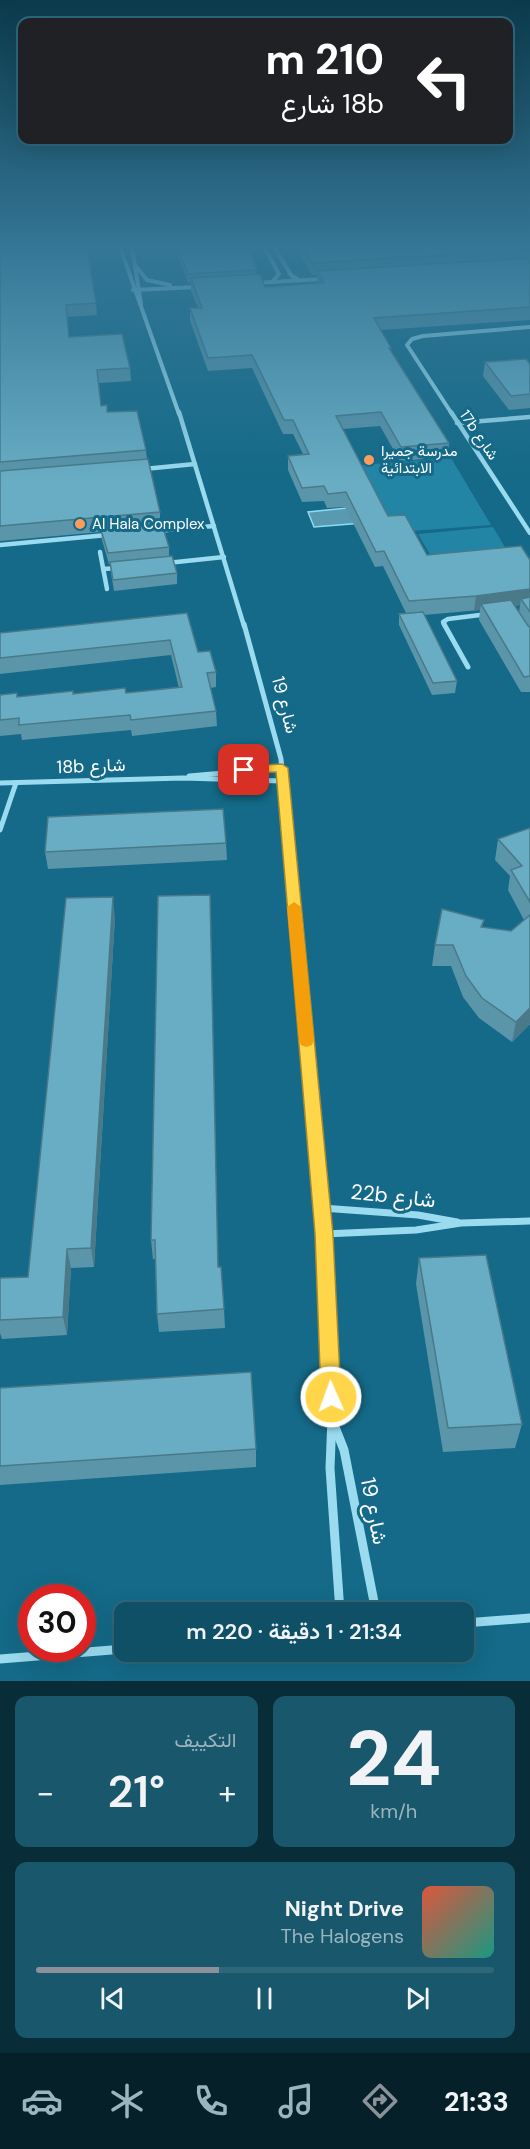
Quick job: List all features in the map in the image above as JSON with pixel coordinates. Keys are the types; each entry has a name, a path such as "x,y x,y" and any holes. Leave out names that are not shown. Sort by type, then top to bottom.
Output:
{"street":[{"name":"شارع 19","path":"148,325 224,557 272,716 282,768 324,1234 332,1418 330,1468 338,1602"},
{"name":"17b شارع","path":"530,327 423,336 408,342 408,350 530,532"},
{"path":"457,423 530,417"},
{"path":"142,469 195,464"},
{"path":"524,524 530,523"},
{"path":"146,532 214,526"},
{"path":"0,545 112,535"},
{"path":"100,552 106,589"},
{"path":"156,564 224,557"},
{"path":"103,569 124,567"},
{"path":"468,667 443,622 448,619 491,613"},
{"name":"18b شارع","path":"183,778 282,768"},
{"name":"18b شارع","path":"0,783 183,778 283,781"},
{"path":"0,830 16,783"},
{"name":"22b شارع","path":"322,1208 418,1215 461,1223"},
{"name":"22b شارع","path":"324,1234 416,1230 461,1223 530,1221"},
{"name":"شارع 19","path":"332,1418 344,1450 374,1602"},
{"path":"474,1622 530,1618"},
{"path":"0,1659 114,1650"}],"shaded area":[{"path":"451,458 491,525 411,531 389,523 361,465"},
{"path":"366,506 375,522 314,527 308,512"},
{"path":"493,527 506,549 431,556 418,534"}],"building":[{"path":"0,325 68,325 69,337 122,334 130,368 97,370 101,406 107,405 107,412 137,411 146,450 0,462"},
{"path":"196,325 378,325 391,348 389,348 449,443 401,447 381,412 336,416 388,516 405,515 427,555 521,546 530,560 530,589 409,601 384,551 376,552 346,492 328,494 324,486 302,488 288,456 309,454 293,420 284,420 252,355 208,358"},
{"path":"526,359 530,364 530,394 511,396 485,362"},
{"path":"148,459 160,512 0,526 0,471"},
{"path":"162,524 169,547 108,553 101,530"},
{"path":"172,556 177,573 113,580 110,562"},
{"path":"530,597 530,612 521,599"},
{"path":"511,600 530,627 530,676 524,677 481,604"},
{"path":"423,612 457,681 433,683 399,614"},
{"path":"187,613 198,652 210,651 216,672 207,673 216,711 131,720 130,715 19,725 19,718 0,720 0,695 17,693 17,697 73,691 73,694 125,688 126,693 182,687 170,640 0,658 0,633"},
{"path":"223,809 226,843 45,852 48,817"},
{"path":"530,828 530,902 511,870 522,866 498,839"},
{"path":"210,895 218,1267 221,1267 224,1309 157,1314 155,1240 151,1240 158,896"},
{"path":"113,897 91,1248 67,1249 63,1317 0,1320 0,1278 28,1277 66,898"},
{"path":"442,909 484,920 481,927 511,931 530,915 530,1008 516,1022 482,998 466,976 453,945 435,945"},
{"path":"486,1255 522,1424 448,1428 419,1258"},
{"path":"251,1372 256,1449 0,1466 0,1388"}],"slow traffic":[{"path":"294,907 306,1040"}],"place":[{"name":"مدرسة جميرا الابتدائية","path":"369,460"},
{"name":"Al Hala Complex","path":"80,524"}],"route":[{"path":"244,770 282,768 324,1234 331,1397"}]}
